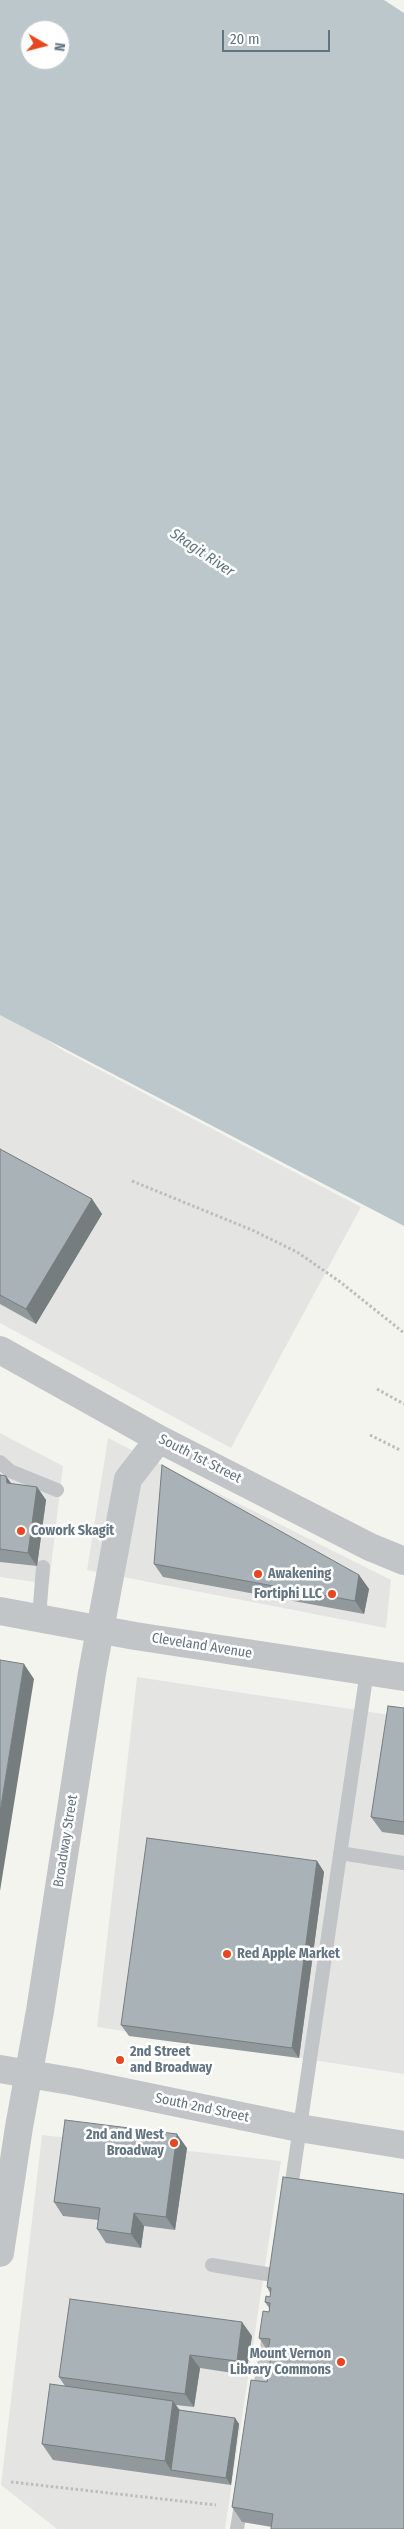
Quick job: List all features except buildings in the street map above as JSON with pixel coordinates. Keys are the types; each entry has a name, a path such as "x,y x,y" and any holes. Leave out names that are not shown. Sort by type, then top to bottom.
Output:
{"street":[{"name":"South 1st Street","path":"0,1350 159,1438 370,1547 404,1561"},
{"name":"Broadway Street","path":"0,2253 100,1630 128,1479 159,1438"},
{"name":"Cleveland Avenue","path":"0,1611 100,1630 404,1677"},
{"name":"South 2nd Street","path":"0,2069 299,2128 404,2145"}],"lane":[{"path":"0,1462 10,1471 56,1490"},
{"path":"39,1618 43,1566"},
{"path":"288,2209 367,1671"},
{"path":"340,1852 404,1863"},
{"path":"212,2265 279,2276"},
{"path":"256,2412 272,2315"},
{"path":"236,2529 245,2480"}],"path":[{"path":"132,1181 252,1230 297,1252 339,1281 404,1333"},
{"path":"377,1390 404,1404"},
{"path":"370,1435 400,1450"},
{"path":"11,2482 216,2505"}],"shaded area":[{"path":"0,1009 64,1051 361,1207 231,1448 0,1323"},
{"path":"0,1433 63,1466 49,1584 0,1577"},
{"path":"108,1438 391,1580 386,1628 87,1570"},
{"path":"137,1677 404,1717 404,2074 97,2027"},
{"path":"42,2135 281,2161 225,2529 57,2529 1,2485"}],"water":[{"name":"Skagit River","path":"0,0 384,0 404,13 404,1226 0,1015"}],"place":[{"name":"Cowork Skagit","path":"21,1531"},
{"name":"Awakening","path":"258,1574"},
{"name":"Fortiphi LLC","path":"332,1594"},
{"name":"Red Apple Market","path":"227,1954"},
{"name":"2nd Street and Broadway","path":"120,2060"},
{"name":"2nd and West Broadway","path":"174,2143"},
{"name":"Mount Vernon Library Commons","path":"341,2362"}]}
